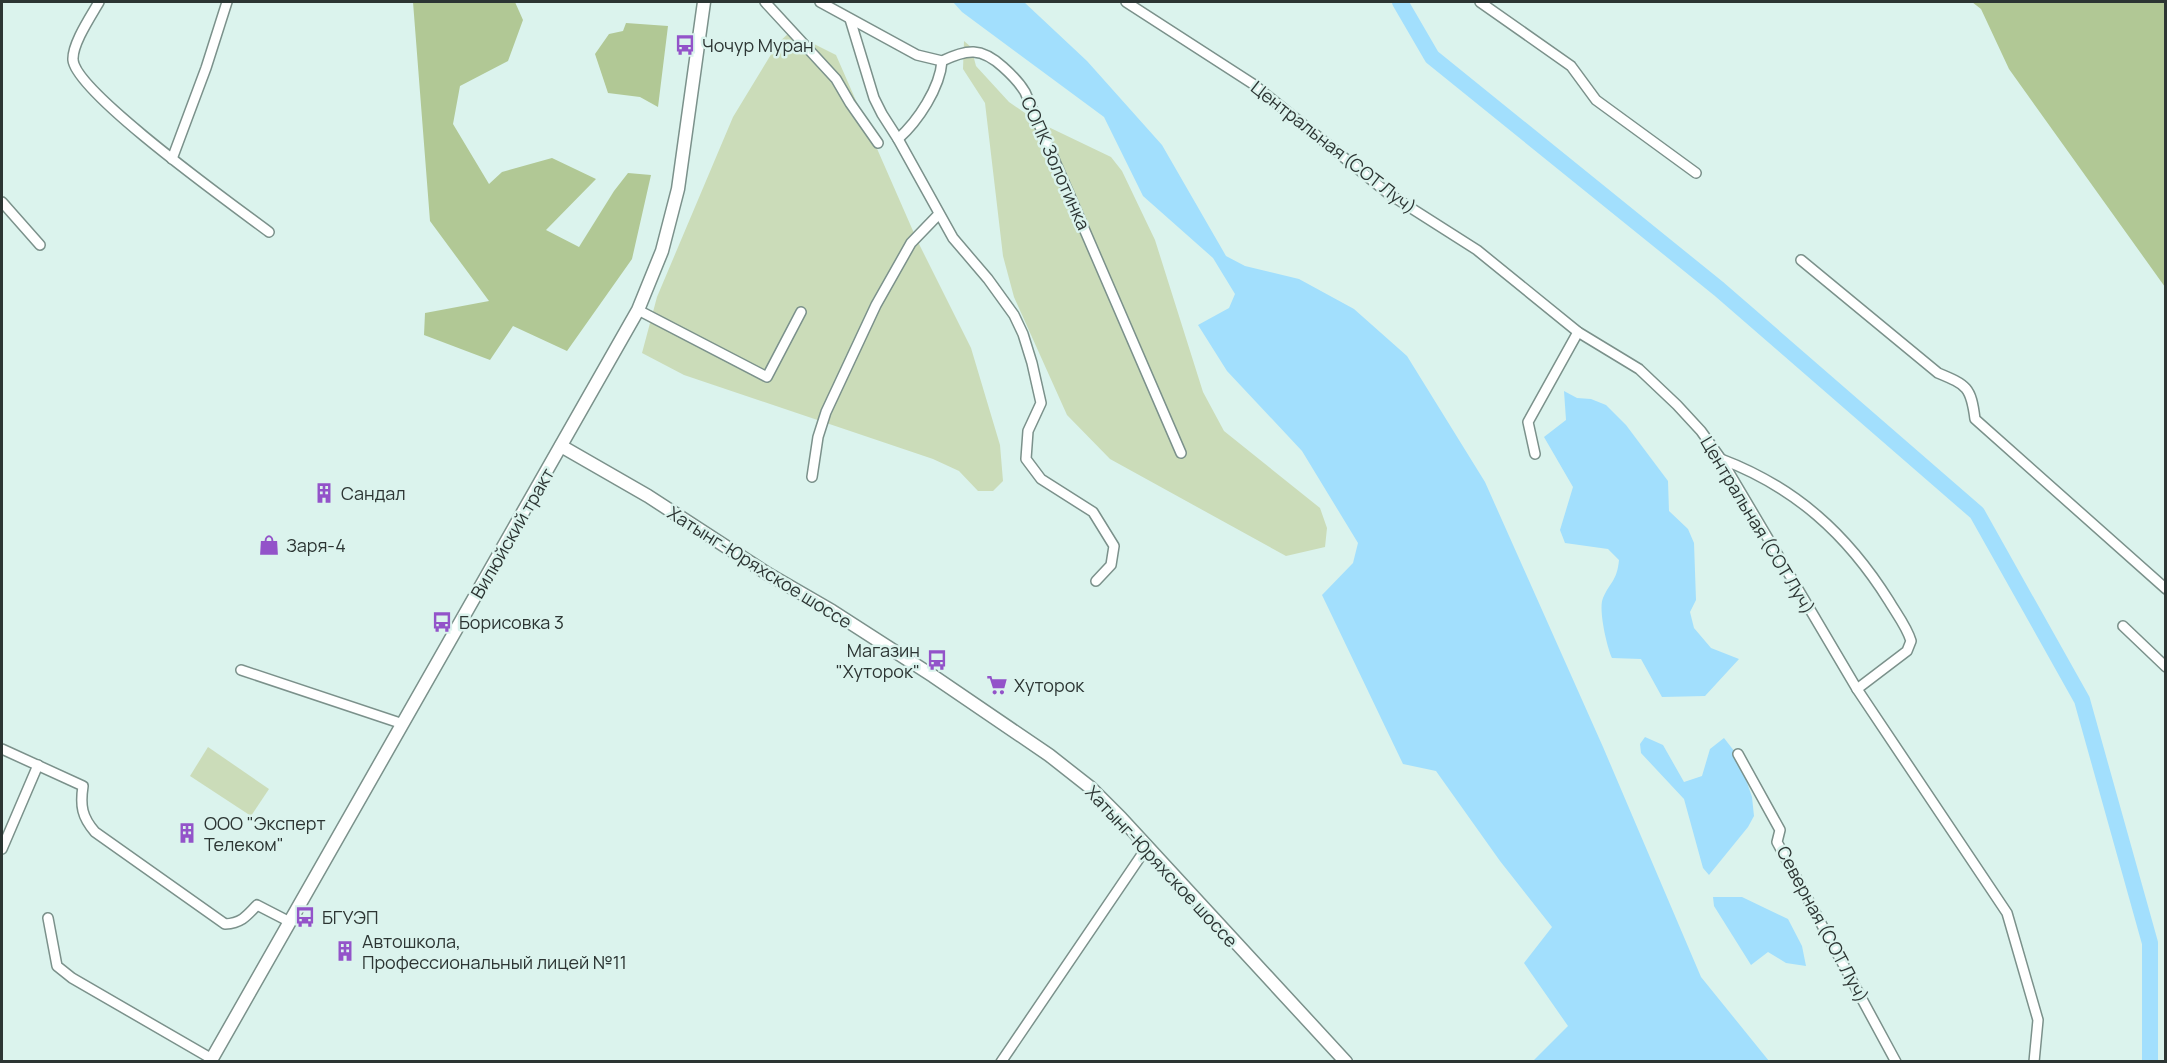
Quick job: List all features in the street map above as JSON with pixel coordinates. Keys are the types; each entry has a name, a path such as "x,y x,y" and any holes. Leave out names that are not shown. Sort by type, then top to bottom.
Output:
{"main road":[{"name":"Вилюйский тракт","path":"211,1060 638,310 662,251 678,189 704,2"},
{"name":"Хатынг-Юряхское шоссе","path":"561,446 648,496 768,574 832,611 933,675 1049,755 1091,788 1346,1062"}],"street":[{"path":"99,2 76,46 74,64 82,77 123,120 269,232"},
{"path":"172,159 206,68 227,2"},
{"path":"765,2 836,79 878,143"},
{"path":"820,2 917,54 942,61 941,70 924,108 912,126 898,139"},
{"name":"Центральная (СОТ Луч)","path":"1126,2 1253,84 1389,194 1477,250 1578,332 1639,369 1657,384 1701,431 1721,459 1857,689 2007,914 2038,1020 2034,1062"},
{"path":"1480,2 1571,66 1596,100 1696,173"},
{"path":"850,20 874,98 953,238 988,279 1014,315 1023,334 1041,403 1028,431 1026,459 1041,479 1093,512 1114,546 1111,565 1096,581"},
{"name":"СОПК Золотинка","path":"942,61 958,53 977,51 984,53 993,58 1017,80 1025,92 1181,453"},
{"path":"2,202 40,245"},
{"path":"812,477 818,437 826,412 876,305 911,243 939,214"},
{"path":"1801,260 1938,373 1961,382 1972,399 1975,419 2166,589"},
{"path":"638,310 767,377 801,312"},
{"path":"1535,454 1528,422 1578,332"},
{"path":"1721,459 1766,478 1809,507 1846,543 1880,587 1904,625 1911,641 1907,651 1857,689"},
{"path":"2123,626 2166,667"},
{"path":"241,670 403,724"},
{"path":"2,749 83,786 82,813 95,832 225,924 244,920 257,905 290,922"},
{"name":"Северная (СОТ Луч)","path":"1738,754 1780,830 1777,842 1896,1062"},
{"path":"2,849 38,765"},
{"path":"1001,1062 1146,847"},
{"path":"48,918 57,966 72,978 211,1060"}],"green space":[{"path":"413,2 515,2 523,20 508,61 460,86 453,124 489,184 502,172 552,158 596,179 546,230 579,247 628,173 651,175 632,259 567,351 513,326 490,360 424,335 425,313 489,301 430,221"},
{"path":"1972,2 2165,2 2165,287 2009,69 1981,9"},
{"path":"626,23 668,26 658,107 640,97 608,93 595,54 609,34 623,31"},
{"path":"790,32 836,55 917,240 971,348 1000,445 1003,481 993,491 978,491 959,471 933,459 684,375 642,353 657,297 733,117 778,43"},
{"path":"964,41 971,47 976,66 1009,102 1038,122 1111,157 1122,171 1155,240 1203,392 1224,431 1320,508 1327,528 1325,547 1286,556 1110,459 1067,415 1014,297 1003,256 985,103 963,69"},
{"path":"208,747 269,789 251,816 190,776"}],"water":[{"path":"953,2 1024,2 1087,61 1162,145 1226,256 1245,266 1299,279 1354,309 1407,356 1485,482 1603,747 1701,977 1769,1061 1533,1061 1568,1026 1524,963 1552,927 1500,861 1436,771 1403,764 1322,595 1353,563 1358,543 1302,451 1227,371 1198,325 1229,308 1235,294 1213,258 1143,196 1104,117 962,12"},
{"path":"1564,391 1577,398 1591,399 1606,405 1626,425 1668,481 1669,511 1688,529 1694,543 1696,600 1690,612 1694,628 1711,648 1739,659 1705,696 1662,697 1641,659 1612,658 1604,628 1602,603 1615,577 1619,560 1608,549 1565,543 1560,530 1573,487 1544,437 1566,420"},
{"path":"1645,737 1663,745 1684,782 1702,776 1710,749 1724,738 1738,756 1752,797 1754,816 1748,827 1709,875 1703,868 1684,799 1641,753 1640,744"},
{"path":"1713,897 1742,897 1788,919 1802,946 1806,966 1786,963 1768,952 1751,965 1714,906"}],"waterway":[{"path":"1400,2 1432,57 1719,289 1977,513 2082,700 2150,943 2150,1062"}],"place":[{"name":"Чочур Муран","path":"685,45"},
{"name":"Сандал","path":"324,493"},
{"name":"Заря-4","path":"269,545"},
{"name":"Борисовка 3","path":"442,622"},
{"name":"Магазин \"Хуторок\"","path":"937,660"},
{"name":"Хуторок","path":"997,685"},
{"name":"ООО \"Эксперт Телеком\"","path":"187,833"},
{"name":"БГУЭП","path":"305,917"},
{"name":"Автошкола, Профессиональный лицей №11","path":"345,951"}]}
